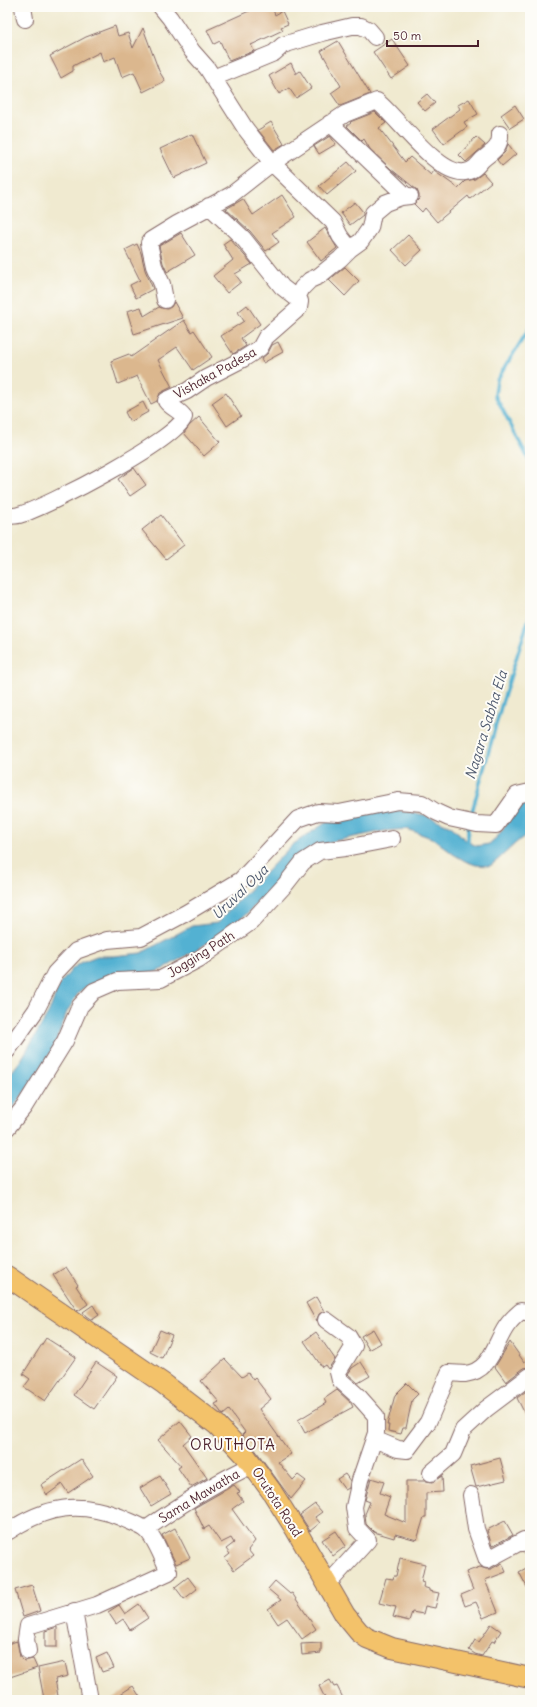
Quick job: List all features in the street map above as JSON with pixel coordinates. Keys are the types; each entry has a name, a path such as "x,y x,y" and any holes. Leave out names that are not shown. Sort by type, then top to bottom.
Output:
{"main road":[{"name":"Orutota Road","path":"7,1276 194,1405 217,1425 252,1465 292,1523 349,1620 359,1632 367,1638 392,1648 530,1678"}],"street":[{"path":"161,7 213,78 244,128 272,163 333,222 340,236 350,249"},
{"path":"213,78 274,53 283,45 322,33 352,26 361,26 369,30 375,36"},
{"path":"165,300 162,284 154,266 149,243 151,240 231,195 272,163 330,123 358,108 377,101 437,161 450,170 465,172 477,167 498,146 500,134"},
{"name":"Vishaka Padesa","path":"7,516 18,516 76,490 149,448 170,433 184,420 184,416 182,413 170,406 166,401 167,400 187,391 206,378 243,359 260,348 266,337 299,308 300,301 298,296 302,288 310,280 319,276 361,241 370,228 373,213 385,203 408,196 330,123"},
{"path":"210,206 243,238 282,287 300,301"},
{"path":"7,1051 36,1010 55,973 76,951 107,940 141,937 186,913 241,880 298,819 318,812 339,813 398,802 422,803 449,818 470,823 496,825 517,795 530,792"},
{"name":"Jogging Path","path":"7,1128 24,1107 65,1041 80,1006 94,991 117,981 161,978 199,959 251,922 285,885 303,862 320,851 392,839"},
{"path":"374,1439 398,1450 407,1450 428,1422 449,1373 465,1374 482,1367 491,1357 506,1327 513,1317 521,1311 530,1313"},
{"path":"326,1320 348,1336 354,1346 338,1372 340,1380 360,1398 376,1416 376,1433 360,1480 354,1507 357,1528 368,1540 328,1584"},
{"path":"431,1473 453,1454 463,1430 486,1409 530,1376"},
{"name":"Sama Mawatha","path":"146,1529 187,1501 252,1465"},
{"path":"471,1495 476,1529 487,1560 524,1540 530,1547"},
{"path":"9,1531 22,1522 55,1509 85,1507 113,1515 146,1529 154,1541 169,1572 97,1604 28,1626 26,1639 28,1652"},
{"path":"74,1612 90,1700"}],"water":[{"path":"530,803 530,833 519,840 490,866 476,865 465,861 453,854 434,839 407,829 384,831 339,840 319,846 227,932 163,969 153,973 90,984 79,992 67,1012 55,1045 35,1078 7,1116 7,1078 21,1060 49,1012 59,985 73,968 84,961 97,956 141,953 192,926 217,923 292,845 328,821 392,809 425,815 451,826 468,842 477,846 489,844 497,837 513,814 522,805"}],"building":[{"path":"258,7 272,7 275,15 282,11 288,24 281,27 283,30 251,45 254,51 229,61 220,41 214,44 207,30"},
{"path":"115,26 118,36 128,33 133,48 143,28 159,71 165,81 143,92 134,72 122,77 115,57 103,62 100,52 73,66 73,71 61,78 50,56 86,37"},
{"path":"392,39 410,66 391,79 373,52"},
{"path":"338,41 370,94 340,106 331,93 341,86 321,51"},
{"path":"291,63 296,74 300,71 311,88 296,98 289,88 279,94 269,76"},
{"path":"427,94 435,103 425,111 417,102"},
{"path":"469,99 478,114 464,122 467,127 444,144 433,129 460,109 458,105"},
{"path":"515,105 524,119 510,128 501,115"},
{"path":"375,112 386,123 379,128 405,162 410,157 431,175 434,171 458,188 465,181 475,179 483,173 491,182 470,199 468,196 437,222 425,208 422,212 414,204 419,199 417,190 391,169 370,149 364,139 362,141 347,126 351,123 350,122"},
{"path":"271,122 284,144 274,150 258,130"},
{"path":"192,134 206,163 174,178 160,149"},
{"path":"330,136 336,144 319,154 314,146"},
{"path":"476,137 485,145 466,162 459,155"},
{"path":"508,144 516,154 502,166 497,160 505,152"},
{"path":"348,162 356,171 327,195 319,186"},
{"path":"282,195 296,217 272,233 279,242 266,251 250,231 226,209 243,199 253,215"},
{"path":"355,202 363,212 363,215 350,225 341,213"},
{"path":"325,228 337,248 321,261 307,242"},
{"path":"181,233 195,255 167,272 159,246"},
{"path":"408,235 422,250 406,265 392,250"},
{"path":"230,239 252,264 235,274 241,282 227,293 213,276 233,260 223,244"},
{"path":"137,244 153,289 136,298 130,285 140,280 125,250"},
{"path":"345,267 359,281 345,296 329,280"},
{"path":"174,302 183,318 134,334 127,311 141,307 144,316 159,307 167,309 171,307"},
{"path":"247,305 260,324 241,338 246,346 233,354 221,336 244,321 238,312"},
{"path":"184,320 191,332 194,330 212,357 193,370 177,347 158,360 172,387 160,393 157,401 151,404 137,376 118,384 111,361 129,354 131,357"},
{"path":"278,342 283,352 263,363 261,359 268,353 272,345"},
{"path":"226,393 241,416 227,426 212,403"},
{"path":"143,402 148,412 130,422 125,412"},
{"path":"199,417 220,442 204,456 184,433"},
{"path":"134,468 146,485 130,496 118,479"},
{"path":"161,515 184,545 166,559 142,530"},
{"path":"66,1267 88,1304 78,1311 53,1275"},
{"path":"316,1297 324,1311 319,1314 316,1321 306,1303"},
{"path":"93,1305 99,1315 92,1320 83,1312"},
{"path":"373,1329 381,1343 369,1350 361,1336"},
{"path":"160,1330 172,1335 162,1358 150,1352"},
{"path":"316,1332 335,1359 328,1369 325,1365 322,1367 304,1341"},
{"path":"46,1338 76,1357 45,1401 24,1387 30,1379 23,1374"},
{"path":"510,1342 524,1362 530,1358 530,1367 524,1368 506,1382 495,1367"},
{"path":"225,1359 242,1377 248,1373 253,1380 255,1378 271,1399 259,1409 291,1454 278,1462 293,1480 298,1475 306,1481 291,1499 254,1448 242,1435 245,1432 229,1410 223,1415 215,1404 219,1402 201,1381"},
{"path":"96,1362 117,1376 94,1409 74,1395"},
{"path":"361,1362 370,1376 358,1383 348,1374 352,1368"},
{"path":"407,1383 418,1394 412,1400 406,1428 403,1428 401,1434 388,1431 389,1425 387,1425 395,1395"},
{"path":"530,1388 530,1424 517,1398"},
{"path":"337,1390 351,1403 353,1407 305,1433 298,1420 326,1403 324,1399"},
{"path":"180,1421 192,1436 183,1444 207,1478 191,1487 178,1468 181,1466 158,1440"},
{"path":"500,1458 506,1480 476,1487 470,1466"},
{"path":"81,1459 93,1476 68,1493 62,1484 47,1495 41,1485"},
{"path":"345,1474 350,1481 349,1488 345,1490 337,1479"},
{"path":"160,1476 171,1494 151,1506 140,1488"},
{"path":"442,1476 443,1492 426,1493 426,1517 424,1517 417,1540 395,1534 394,1538 374,1532 366,1524 365,1514 370,1502 365,1500 371,1478 384,1482 380,1493 390,1497 384,1514 406,1523 406,1481 432,1482"},
{"path":"234,1485 240,1492 237,1493 243,1501 232,1509 255,1541 248,1550 253,1556 234,1570 225,1558 230,1554 226,1549 234,1543 231,1538 221,1543 209,1526 204,1529 194,1508"},
{"path":"315,1504 322,1512 315,1517 320,1523 310,1531 300,1515"},
{"path":"505,1521 513,1535 492,1546 487,1530"},
{"path":"175,1528 190,1558 176,1564 162,1535"},
{"path":"336,1531 346,1546 333,1556 322,1540"},
{"path":"400,1558 425,1564 421,1582 424,1583 423,1587 429,1589 429,1591 439,1593 435,1608 425,1606 423,1614 412,1612 409,1621 393,1617 396,1607 379,1603 386,1578 393,1579 394,1576 396,1576"},
{"path":"502,1563 506,1572 485,1580 498,1612 483,1618 476,1602 465,1606 461,1595 473,1590 466,1572 480,1567 491,1569"},
{"path":"530,1566 530,1593 519,1572"},
{"path":"188,1577 197,1589 184,1599 175,1587"},
{"path":"275,1581 290,1594 292,1593 316,1629 302,1639 287,1618 278,1624 268,1609 281,1600 268,1589"},
{"path":"32,1585 40,1611 23,1617 15,1590"},
{"path":"139,1604 148,1618 130,1630 123,1619 116,1624 108,1612 119,1605 125,1614"},
{"path":"491,1624 501,1631 494,1642 492,1641 482,1656 469,1650 475,1640 479,1642"},
{"path":"57,1627 57,1647 45,1647 45,1631"},
{"path":"17,1641 20,1657 24,1661 33,1659 37,1668 7,1678 7,1644"},
{"path":"321,1643 321,1653 302,1655 301,1644"},
{"path":"107,1653 114,1668 102,1672 96,1658"},
{"path":"65,1662 68,1676 55,1679 58,1696 44,1699 38,1668"},
{"path":"330,1680 334,1687 337,1686 344,1700 326,1700 319,1686"},
{"path":"133,1686 140,1697 135,1700 111,1700"}],"waterway":[{"name":"Nagara Sabha Ela","path":"530,327 497,380 495,395 530,462"},
{"name":"Nagara Sabha Ela","path":"470,819 502,703 530,615"},
{"name":"Nagara Sabha Ela","path":"468,827 468,842"}],"district":[{"name":"ORUTHOTA","path":"233,1444"}],"water label":[{"name":"Uruval Oya","path":"240,892"}]}
